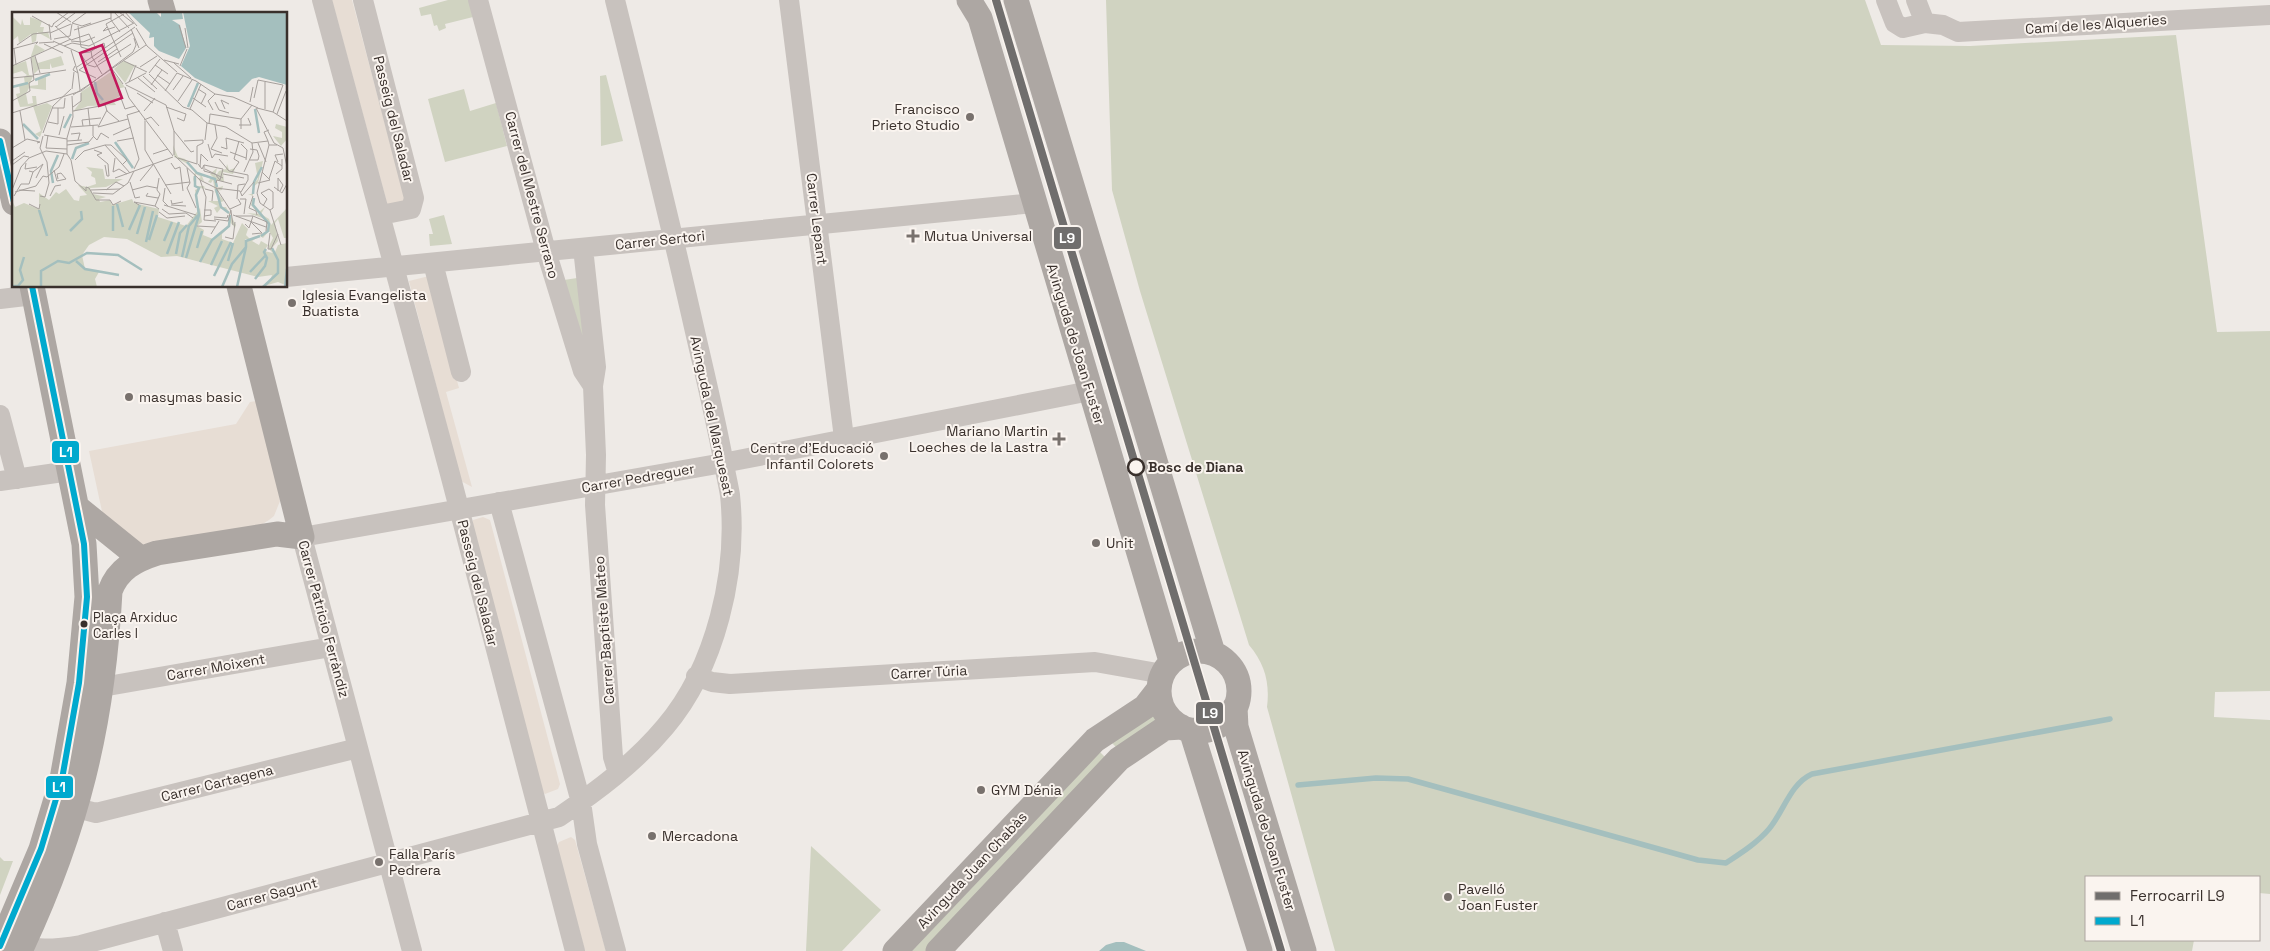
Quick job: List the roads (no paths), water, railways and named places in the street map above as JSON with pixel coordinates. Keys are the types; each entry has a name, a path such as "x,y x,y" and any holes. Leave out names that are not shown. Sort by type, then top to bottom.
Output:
{"main road":[{"name":"Avinguda de Joan Fuster","path":"970,0 980,18 1090,391 1164,675"},
{"path":"1016,0 1213,653"},
{"path":"0,141 12,194"},
{"name":"Carrer Patricio Ferràndiz","path":"240,288 302,538"},
{"path":"11,946 28,882 50,822 71,736 79,683 86,597 84,544 78,508 33,290"},
{"path":"78,508 140,558"},
{"path":"11,946 58,865 77,808 94,739 102,687 110,591 113,583 125,568 140,558 165,552 276,534 302,538"},
{"path":"938,951 1119,760 1165,728 1187,728 1214,728 1226,720 1235,707 1239,695 1237,678 1228,663 1213,653 1191,651 1164,675 1164,710 1174,723 1187,728"},
{"name":"Avinguda Juan Chabàs","path":"896,951 1095,740 1145,707 1164,675"},
{"name":"Avinguda de Joan Fuster","path":"1235,707 1236,727 1304,951"},
{"path":"1187,728 1260,951"}],"street":[{"name":"Passeig del Saladar","path":"322,0 382,215 574,951"},
{"name":"Passeig del Saladar","path":"363,0 414,198 410,209 382,215"},
{"name":"Carrer del Mestre Serrano","path":"478,0 546,251 583,371 594,386"},
{"name":"Avinguda del Marquesat","path":"540,823 559,817 581,802 618,773 665,726 696,676 714,639 726,591 730,494 716,422 674,239 615,0"},
{"name":"Carrer Lepant","path":"789,0 844,438"},
{"name":"Camí de les Alqueries","path":"1886,0 1895,23 1903,28 1924,23 1943,25 1958,32 2270,15"},
{"path":"1916,0 1924,23"},
{"name":"Carrer Sertori","path":"288,277 818,226 1034,203"},
{"path":"584,248 596,368 594,386 595,485"},
{"path":"433,262 462,372"},
{"path":"0,298 33,290"},
{"name":"Carrer Pedreguer","path":"302,538 723,463 1090,391"},
{"path":"0,415 9,480 0,496"},
{"path":"9,480 70,471"},
{"name":"Carrer Baptiste Mateo","path":"595,485 613,757 618,773"},
{"path":"499,502 581,802 587,844 616,951"},
{"name":"Carrer Patricio Ferràndiz","path":"302,538 412,951"},
{"name":"Carrer Moixent","path":"102,687 331,647"},
{"name":"Carrer Túria","path":"696,676 712,682 730,684 1095,662 1164,675"},
{"name":"Carrer Cartagena","path":"77,808 96,813 358,748"},
{"name":"Carrer Sagunt","path":"11,946 56,949 81,945 540,823"},
{"path":"165,922 173,951"}],"water":[{"path":"1124,942 1146,951 1099,951 1106,945"}],"waterway":[{"path":"1298,785 1376,778 1408,779 1698,860 1726,863 1749,847 1769,829 1798,784 1812,774 2110,719"}],"rail line":[{"name":"L9","path":"996,0 1281,951"}],"place":[{"name":"Francisco Prieto Studio","path":"970,117"},
{"name":"Mutua Universal","path":"913,236"},
{"name":"Iglesia Evangelista Buatista","path":"292,303"},
{"name":"masymas basic","path":"129,397"},
{"name":"Mariano Martin Loeches de la Lastra","path":"1059,439"},
{"name":"Centre d'Educació Infantil Colorets","path":"884,456"},
{"name":"Bosc de Diana","path":"1136,467"},
{"name":"Unit","path":"1096,543"},
{"name":"Plaça Arxiduc Carles I","path":"84,624"},
{"name":"GYM Dénia","path":"981,790"},
{"name":"Mercadona","path":"652,836"},
{"name":"Falla París Pedrera","path":"379,862"},
{"name":"Pavelló Joan Fuster","path":"1448,897"}]}
